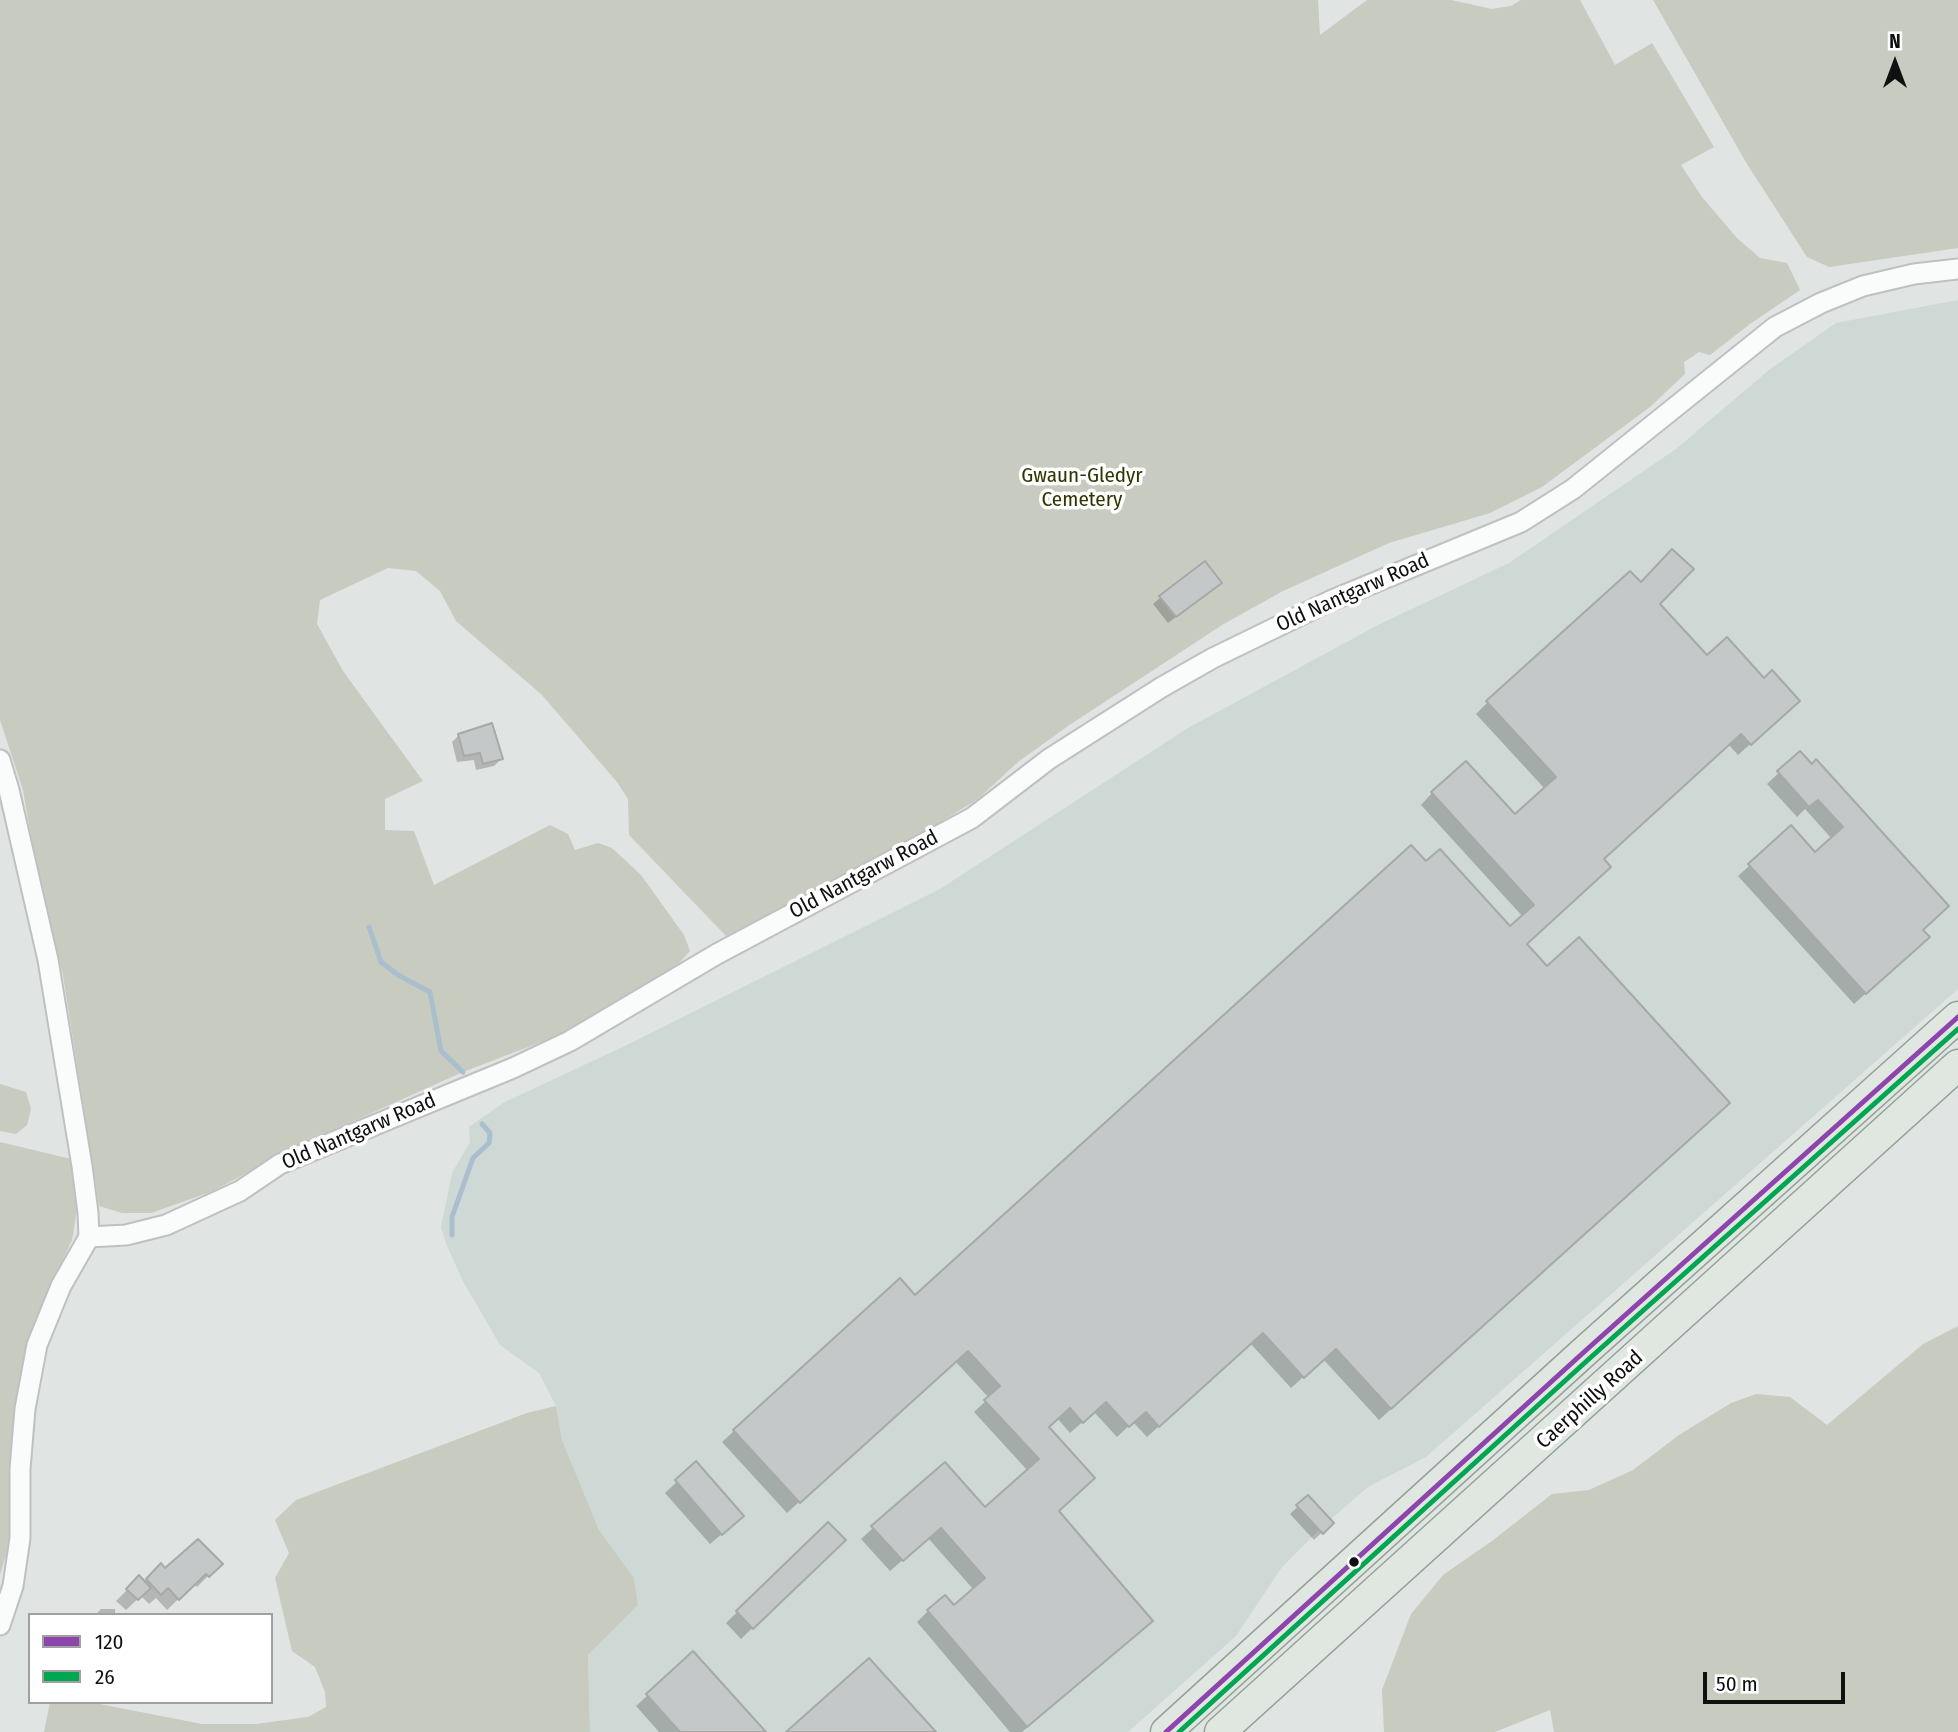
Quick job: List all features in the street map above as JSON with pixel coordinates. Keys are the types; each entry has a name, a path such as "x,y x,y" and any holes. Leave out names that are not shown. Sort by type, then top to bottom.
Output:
{"main road":[{"name":"Caerphilly Road","path":"1166,1732 1573,1361 1958,1017"},
{"name":"Caerphilly Road","path":"1220,1732 1958,1065"}],"street":[{"name":"Old Nantgarw Road","path":"89,1237 126,1235 166,1225 240,1191 280,1164 513,1068 570,1041 717,954 972,818 1049,759 1213,658 1330,601 1521,522 1573,489 1751,344 1785,321 1863,286 1914,274 1958,270"},
{"path":"0,760 48,960 82,1166 89,1237 61,1286 37,1345 25,1409 20,1469 20,1538 13,1586 0,1625"}],"shaded area":[{"path":"1958,300 1958,989 1426,1457 1368,1487 1323,1526 1282,1567 1236,1636 1128,1732 590,1732 588,1655 638,1605 634,1578 599,1530 562,1440 556,1406 539,1373 500,1345 463,1281 447,1246 441,1227 452,1173 470,1142 469,1127 503,1103 631,1043 940,889 1188,728 1378,625 1509,563 1676,449 1769,370 1836,323"}],"green space":[{"name":"Gwaun-Gledyr Cemetery","path":"0,0 1318,0 1320,35 1367,0 1451,0 1492,9 1511,6 1521,0 1580,0 1615,65 1652,43 1714,147 1681,165 1702,197 1737,238 1760,258 1787,263 1800,290 1710,355 1699,352 1684,362 1685,374 1650,407 1542,487 1490,513 1389,543 1283,591 1222,625 1068,726 1018,762 978,799 913,839 726,936 629,835 628,799 617,782 541,694 456,621 440,591 416,571 388,568 320,600 317,624 343,671 423,781 385,799 385,830 414,831 434,885 550,825 568,834 575,850 598,843 612,848 641,875 684,935 690,951 680,962 631,996 562,1034 463,1072 289,1150 213,1191 151,1213 122,1213 99,1206 63,975 39,883 23,790 0,720"},
{"path":"1653,0 1958,0 1958,248 1829,267 1807,257 1747,164"},
{"path":"0,1084 26,1092 31,1109 27,1125 16,1134 0,1131"},
{"path":"0,1142 71,1159 77,1185 77,1210 72,1240 33,1325 23,1361 14,1440 12,1535 0,1575"},
{"path":"1958,1326 1958,1732 1554,1732 1550,1710 1495,1732 1384,1732 1382,1690 1411,1614 1443,1575 1552,1494 1589,1490 1633,1470 1679,1435 1731,1403 1756,1394 1790,1397 1827,1425 1923,1344"},
{"path":"556,1406 562,1440 599,1530 634,1578 638,1605 588,1655 590,1732 44,1732 50,1704 99,1704 202,1724 256,1724 308,1717 326,1707 325,1692 315,1667 292,1651 275,1578 289,1553 275,1520 296,1500 527,1413"}],"building":[{"path":"1672,549 1694,569 1660,604 1707,655 1727,637 1764,678 1772,670 1800,701 1751,745 1741,734 1604,859 1611,867 1527,944 1547,966 1579,937 1730,1103 1391,1409 1336,1349 1304,1378 1263,1333 1159,1427 1146,1412 1129,1427 1106,1402 1083,1423 1070,1408 1049,1427 1095,1478 1059,1511 1153,1621 1027,1727 927,1610 945,1595 954,1605 985,1578 941,1528 903,1561 871,1526 945,1462 985,1507 1039,1459 984,1400 1000,1386 968,1351 800,1503 733,1430 900,1278 915,1295 1411,845 1426,861 1440,849 1510,926 1534,905 1431,792 1466,761 1515,814 1556,777 1486,701 1630,571 1641,582"},
{"path":"1205,561 1222,583 1176,617 1159,596"},
{"path":"492,723 503,759 483,764 480,753 464,756 458,734"},
{"path":"1800,751 1812,764 1816,759 1949,906 1923,930 1930,937 1866,994 1748,864 1791,825 1815,852 1843,827 1818,800 1809,807 1777,771"},
{"path":"696,1461 744,1516 722,1535 675,1480"},
{"path":"1308,1495 1334,1523 1323,1534 1296,1505"},
{"path":"828,1522 846,1540 753,1629 736,1611"},
{"path":"198,1539 223,1564 209,1577 206,1574 179,1600 168,1588 161,1595 146,1579 161,1563 165,1568"},
{"path":"139,1575 151,1588 138,1600 126,1589"},
{"path":"693,1651 766,1732 680,1732 646,1694"},
{"path":"869,1658 936,1732 786,1732"}],"waterway":[{"path":"369,927 381,962 398,975 430,992 441,1051 463,1072"},
{"path":"452,1235 452,1217 473,1158 489,1143 490,1133 482,1124"}],"transit line":[{"name":"120","path":"1166,1732 1958,1017"},
{"name":"26","path":"1179,1732 1590,1358 1958,1029"}]}
